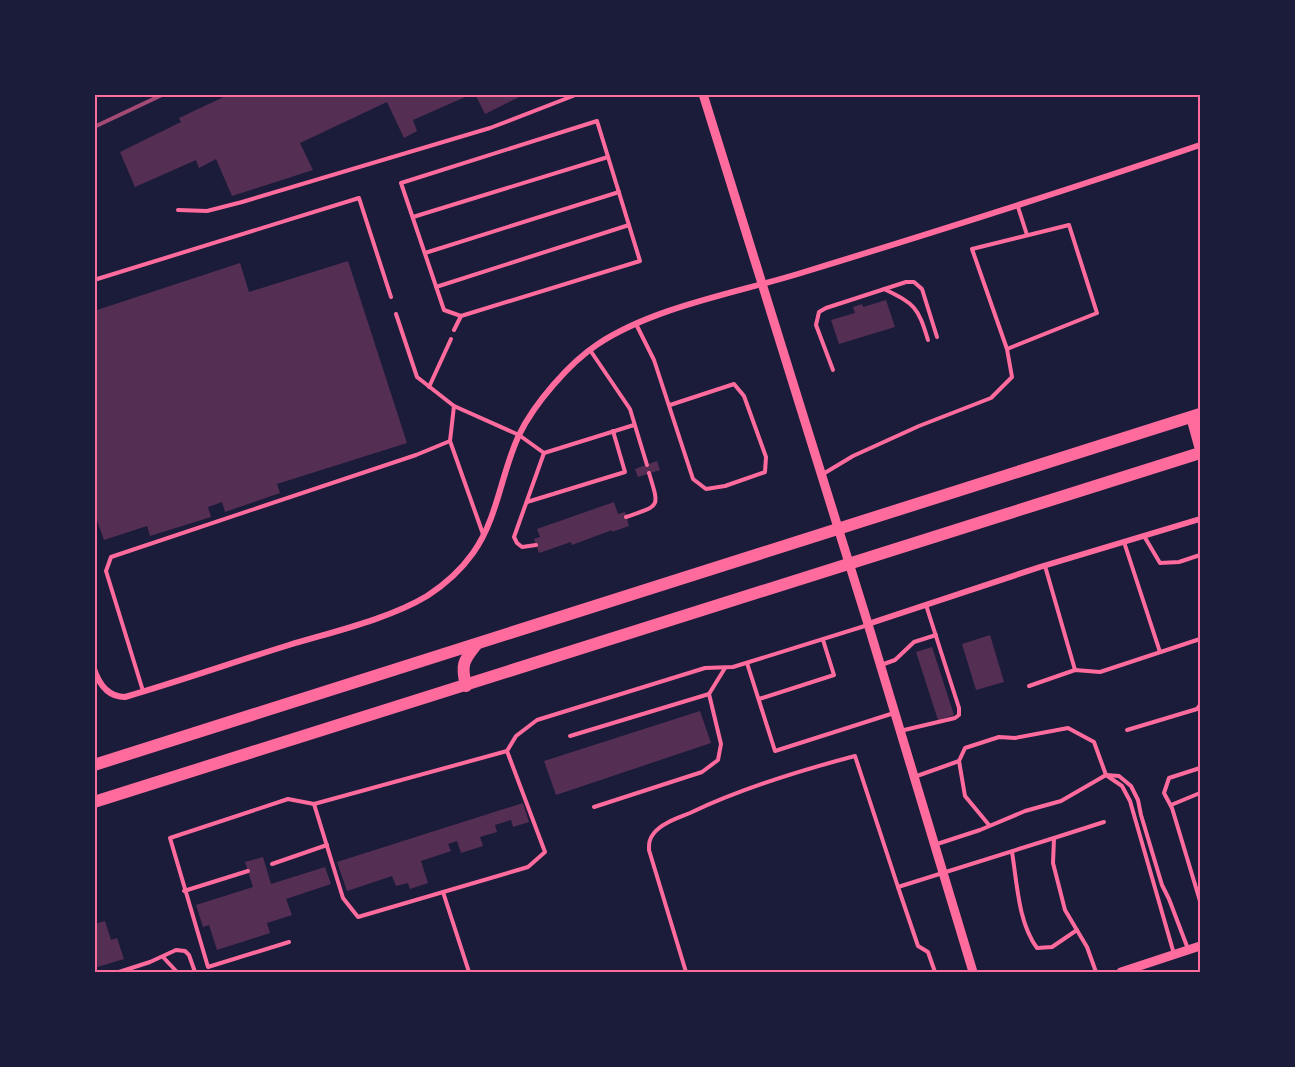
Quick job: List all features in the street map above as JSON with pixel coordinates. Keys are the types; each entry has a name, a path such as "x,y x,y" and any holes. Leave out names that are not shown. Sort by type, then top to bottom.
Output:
{"highway":[{"path":"94,765 1196,415 1200,446"},
{"path":"94,802 1200,453"},
{"path":"466,686 462,668 466,657 477,644"}],"main road":[{"path":"704,94 973,972"},
{"path":"1122,972 1200,946"}],"street":[{"path":"94,669 98,681 107,692 117,697 143,692 353,625 424,598 458,572 473,554 484,535 519,435 554,385 575,362 590,350 636,323 669,311 1018,207 1200,145"},
{"path":"868,624 1045,566 1200,519"}],"lane":[{"path":"178,210 207,211 242,202 490,128 564,97 578,94"},
{"path":"597,121 619,192 640,261 461,316 444,310 401,183 597,121"},
{"path":"413,217 608,157"},
{"path":"425,253 619,192"},
{"path":"94,280 359,198 391,297"},
{"path":"1018,207 1027,235"},
{"path":"436,287 629,225"},
{"path":"821,475 853,456 900,434 991,398 1012,377 1007,349 972,249 1069,225 1097,313 1007,349"},
{"path":"833,370 816,325 819,312 884,289 906,282 918,284 922,289 937,336"},
{"path":"884,289 913,305 920,316 928,340"},
{"path":"396,314 417,378 454,406 519,435 544,453"},
{"path":"454,330 461,316"},
{"path":"636,323 654,360 693,479 706,489 725,486 765,472 766,457 744,396 734,384 670,405"},
{"path":"429,387 451,339"},
{"path":"590,350 630,409 647,465"},
{"path":"454,406 450,441 484,535"},
{"path":"544,453 634,424"},
{"path":"526,502 625,472 614,431"},
{"path":"143,692 108,581 106,571 111,557 416,455 450,441"},
{"path":"536,545 522,547 514,537 544,453"},
{"path":"626,517 652,508 656,504 657,500 649,474"},
{"path":"1144,536 1160,563 1179,562 1200,555"},
{"path":"1124,542 1160,652"},
{"path":"1045,566 1076,670"},
{"path":"900,730 955,718 959,715 959,708 926,605"},
{"path":"289,942 208,967 170,838 288,799 314,804 507,751 516,736 537,720 705,668 726,668 747,663 868,624"},
{"path":"880,665 895,660 914,642 936,635"},
{"path":"1029,686 1076,670 1100,672 1200,639"},
{"path":"759,699 834,675 823,640"},
{"path":"747,663 775,751 895,713"},
{"path":"570,736 709,694 726,668"},
{"path":"594,807 702,772 718,760 721,744 709,694"},
{"path":"1127,730 1197,709 1200,705"},
{"path":"989,825 965,796 959,761 965,748 999,737 1015,738 1068,728 1094,742 1106,775 1122,786 1130,801 1174,955"},
{"path":"314,804 343,898 358,916 528,867 545,852 507,751"},
{"path":"686,972 649,850 649,839 656,831 673,820 720,799 795,772 855,756 918,946 928,952 935,972"},
{"path":"914,777 959,761"},
{"path":"1200,768 1169,778 1164,793 1171,805 1200,901"},
{"path":"934,845 1025,811 1061,801 1106,775 1119,776 1131,786 1138,800 1162,885 1188,950"},
{"path":"1171,805 1200,793"},
{"path":"898,887 1104,822"},
{"path":"1054,838 1053,863 1065,910 1087,947 1096,972"},
{"path":"272,864 327,845"},
{"path":"1012,852 1021,911 1037,948 1052,947 1077,930"},
{"path":"184,891 248,871"},
{"path":"443,892 469,972"},
{"path":"118,972 163,957 176,950 185,951 189,955 195,972"},
{"path":"163,957 177,972"}],"building":[{"path":"230,94 472,94 413,120 417,131 404,138 387,102 300,143 313,170 232,196 216,159 199,168 196,160 135,187 120,152 181,122 179,118"},
{"path":"475,94 525,94 485,114"},
{"path":"348,261 407,443 277,484 280,493 225,512 222,502 208,507 211,517 150,536 147,526 104,540 94,512 94,311 240,263 249,292"},
{"path":"886,300 895,327 839,344 831,320 855,313 853,307 862,304 863,307"},
{"path":"657,461 660,470 638,477 635,469"},
{"path":"614,502 618,514 625,512 629,526 572,545 571,542 539,553 534,539 540,537 537,529"},
{"path":"990,635 1004,682 976,690 962,644"},
{"path":"932,647 954,715 938,720 916,652"},
{"path":"700,711 711,743 556,795 544,761"},
{"path":"523,803 529,822 513,827 511,820 495,825 497,832 480,837 483,846 461,853 457,841 448,844 451,851 421,861 428,883 410,889 408,883 396,886 392,876 347,891 337,862"},
{"path":"263,857 271,884 325,867 331,884 286,899 292,915 267,923 270,933 217,950 209,925 203,927 196,905 253,887 245,862"},
{"path":"105,921 111,940 117,938 124,959 94,968 94,924"}],"railway":[{"path":"94,127 164,94"}]}
